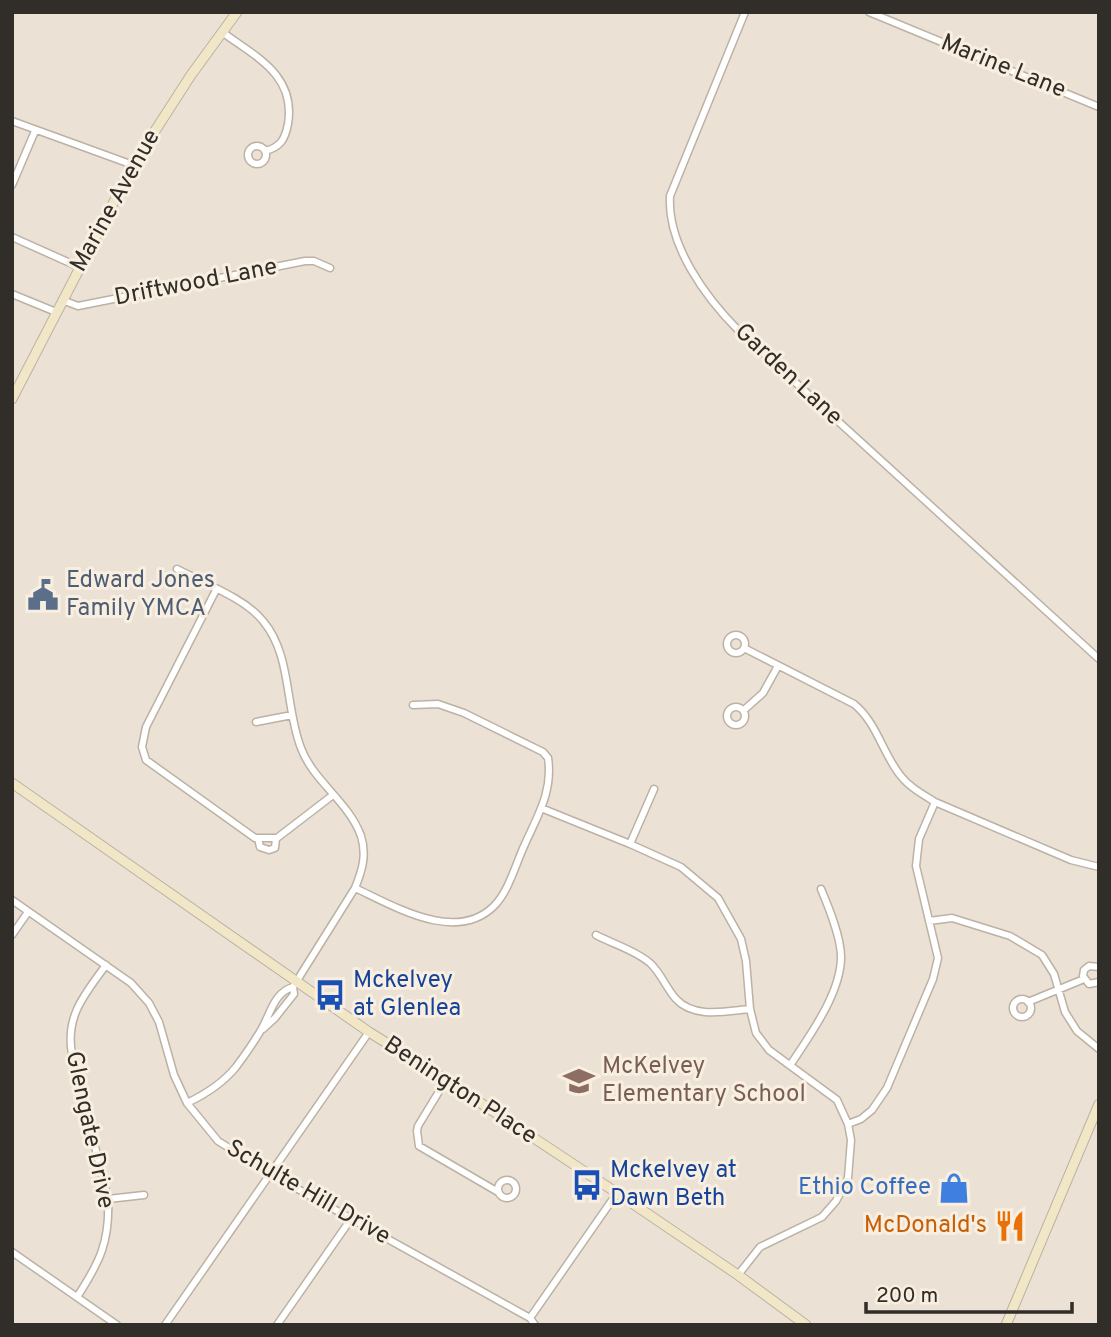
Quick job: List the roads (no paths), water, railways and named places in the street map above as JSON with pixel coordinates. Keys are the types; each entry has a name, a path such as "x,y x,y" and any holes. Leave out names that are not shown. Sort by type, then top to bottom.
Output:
{"main road":[{"name":"Marine Avenue","path":"12,399 133,165 191,75 237,12"},
{"name":"Benington Place","path":"12,783 295,984 617,1193 806,1325"},
{"path":"1006,1325 1099,1104"}],"street":[{"name":"Garden Lane","path":"745,12 670,196 673,229 698,280 720,312 740,332 1099,659"},
{"name":"Marine Lane","path":"869,12 1099,107"},
{"path":"222,32 284,83 289,97 286,134 282,143 265,151"},
{"path":"12,121 133,165"},
{"path":"12,185 35,131"},
{"path":"12,237 79,267"},
{"name":"Driftwood Lane","path":"62,300 78,306 305,261 314,261 330,268"},
{"path":"12,294 56,312"},
{"path":"177,569 240,602 261,618 269,628 281,654 292,715 307,762 353,822 363,846 362,872 355,888 295,984 294,994 269,1025 262,1028 235,1068 215,1087 187,1103"},
{"path":"216,590 146,727 142,747 146,760 251,836 258,838 276,838 333,795"},
{"path":"744,648 845,697 862,710 875,728 899,774 916,791 935,802 1071,860 1099,867"},
{"path":"744,710 763,693 778,666"},
{"path":"355,888 406,911 440,922 470,920 484,914 496,905 509,882 549,786 551,775 548,758 543,752 455,710 438,704 413,705"},
{"path":"256,722 292,715"},
{"path":"630,844 654,789"},
{"path":"848,1124 861,1119 872,1110 887,1088 933,979 938,950 916,866 919,839 935,802"},
{"path":"541,808 681,867 718,898 741,939 746,961 750,1009 756,1033 769,1050 837,1100 848,1124 851,1140 848,1178 836,1201 822,1217 760,1247 738,1275"},
{"path":"258,838 260,847 269,850 275,848 276,838"},
{"path":"791,1064 821,1019 840,970 841,955 821,889"},
{"name":"Schulte Hill Drive","path":"12,900 131,983 149,1003 159,1023 174,1075 187,1103 218,1142 530,1318 535,1325"},
{"path":"12,935 28,912"},
{"path":"929,921 952,918 1010,936 1032,947 1050,966 1065,1012 1077,1031 1099,1049"},
{"path":"596,936 653,965 677,1001 693,1010 711,1013 750,1009"},
{"name":"Glengate Drive","path":"77,1297 102,1255 107,1233 108,1199 70,1043 74,1014 106,965"},
{"path":"1099,967 1092,965 1083,973 1089,984 1099,982"},
{"path":"1028,1002 1058,992 1084,979"},
{"path":"165,1325 369,1032"},
{"path":"446,1080 418,1126 419,1146 498,1192"},
{"path":"530,1318 617,1193"},
{"path":"108,1199 144,1195"},
{"path":"277,1325 351,1219"},
{"path":"12,1252 117,1325"}],"place":[{"name":"Edward Jones Family YMCA","path":"43,595"},
{"name":"Mckelvey at Glenlea","path":"330,995"},
{"name":"McKelvey Elementary School","path":"579,1081"},
{"name":"Mckelvey at Dawn Beth","path":"587,1185"},
{"name":"Ethio Coffee","path":"954,1188"},
{"name":"McDonald's","path":"1010,1226"}]}
